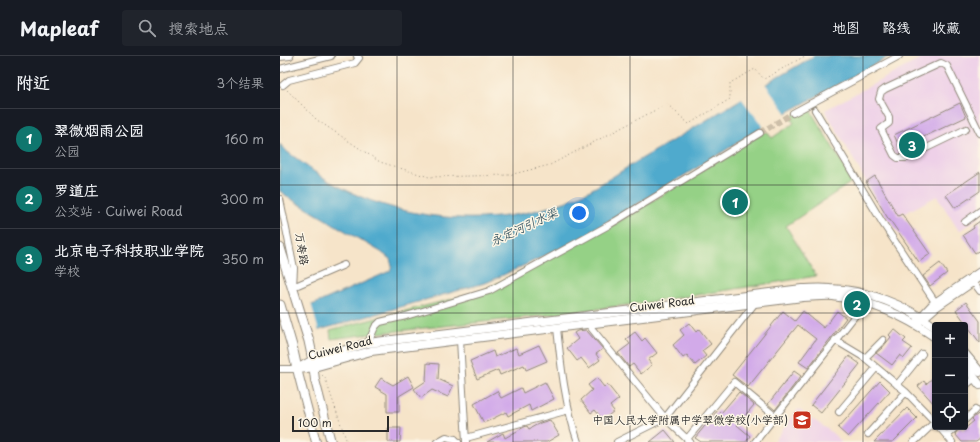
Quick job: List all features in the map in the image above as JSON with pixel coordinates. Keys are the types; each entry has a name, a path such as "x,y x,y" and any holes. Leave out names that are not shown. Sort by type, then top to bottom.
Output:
{"highway":[{"name":"万寿路","path":"280,248 309,341 313,363"},
{"path":"280,305 292,346 296,369"}],"main road":[{"name":"Cuiwei Road","path":"296,369 368,342 802,289 830,288 859,292 885,300 909,310 932,334"},
{"name":"Cuiwei Road","path":"313,363 372,351 803,297 832,296 865,302 920,320 932,326"},
{"path":"967,358 978,378"},
{"path":"313,363 315,380 331,442"},
{"path":"296,369 316,442"},
{"path":"968,369 978,378"}],"street":[{"path":"280,57 290,56"},
{"path":"280,69 331,56"},
{"path":"283,85 289,80 355,63 359,58 357,56"},
{"path":"793,113 899,56"},
{"path":"966,129 906,158 898,158 894,155 881,128 889,123 879,96 885,89 941,63 944,64 947,66 980,133"},
{"path":"815,110 882,222 935,302"},
{"path":"368,342 375,327 380,322 406,316 489,291 609,225 760,133"},
{"name":"万寿路","path":"280,199 294,268 293,288"},
{"path":"965,222 980,211"},
{"path":"293,288 344,265"},
{"path":"920,320 972,280 980,271"},
{"path":"920,320 935,302 972,280 980,278"},
{"path":"972,280 980,291"},
{"path":"755,442 865,302"},
{"path":"617,442 665,418 755,303"},
{"path":"588,324 665,418 689,440 734,382 775,416"},
{"path":"557,328 562,373 571,422 578,442"},
{"path":"460,340 466,440 569,410"},
{"path":"835,340 865,358 906,392 932,419"},
{"path":"865,358 883,340"},
{"path":"897,385 922,354"},
{"path":"838,412 876,368"},
{"path":"280,370 296,369"},
{"path":"968,384 978,378"},
{"path":"868,434 906,392"},
{"path":"968,417 975,410"},
{"path":"914,442 932,425"},
{"path":"942,430 952,442"},
{"path":"947,435 953,430"},
{"path":"437,442 446,437 455,439 458,442"}],"path":[{"path":"283,85 317,120 380,162 430,177 509,175 550,165 667,104 689,124 730,99 730,83 755,69 764,78 805,56"},
{"path":"313,363 325,378 347,442"}],"shaded area":[{"path":"926,56 980,56 980,217 959,231 937,196 905,213 903,212 889,221 825,110"},
{"name":"中国人民大学附属中学翠微学校(小学部)","path":"798,409 830,431 842,442 774,442"}],"green space":[{"path":"809,108 853,181 786,226 816,276 544,316 331,339 330,330 480,292 615,224 766,131 772,138 794,123 790,117"}],"water":[{"name":"永定河引水渠","path":"814,56 890,56 788,112 577,241 488,282 323,329 280,344 280,317 317,303 390,271 392,266 390,259 381,252 280,191 280,144 289,153 313,171 351,193 372,201 420,214 444,217 494,217 519,214 543,209 567,201 588,191"}],"pier":[{"path":"764,82 788,115 765,129 740,97"},
{"path":"311,303 319,332 280,346 280,314"}],"building":[{"path":"960,103 966,117 900,148 894,135"},
{"path":"980,172 980,191 955,208 946,195"},
{"path":"875,176 898,216 902,214 930,254 919,262 889,220 866,182"},
{"path":"980,221 980,250 975,253 963,235 974,228 973,226"},
{"path":"940,263 947,273 930,286 923,276"},
{"path":"966,302 980,321 980,343 968,326 968,322 965,322 956,310"},
{"path":"783,311 795,321 803,311 824,328 837,311 846,318 808,368 799,362 816,339 798,325 748,387 732,375"},
{"path":"689,323 696,332 699,329 711,344 702,351 706,356 695,365 687,355 683,358 673,345 684,335 680,330"},
{"path":"894,329 906,339 903,342 912,348 904,358 900,355 892,365 876,353 891,337 889,335"},
{"path":"586,330 603,349 596,354 600,360 589,368 581,358 577,361 567,348 578,339 574,333 577,331"},
{"path":"635,332 642,341 645,338 657,353 648,360 652,365 641,374 633,364 629,367 618,353 630,344 626,339"},
{"path":"539,345 547,361 526,370 524,365 500,375 498,370 477,379 470,361 493,351 495,357 516,348 519,354"},
{"path":"849,356 860,364 821,413 811,405"},
{"path":"427,363 439,364 438,379 453,386 448,397 432,390 421,398 414,389 426,381"},
{"path":"794,371 801,376 775,410 768,404"},
{"path":"408,376 414,387 399,396 399,412 387,412 387,394 375,387 381,378 393,385"},
{"path":"597,378 604,387 607,384 619,399 610,406 614,411 603,420 595,410 591,413 581,400 592,390 588,385"},
{"path":"932,379 932,402 918,386 924,381 926,384"},
{"path":"880,381 890,391 848,437 838,428"},
{"path":"545,382 554,399 531,411 529,405 508,416 506,412 484,423 474,404 497,391 501,398 521,388 523,393"},
{"path":"739,392 754,405 737,425 750,436 746,442 701,442 695,438 718,410 721,413"},
{"path":"907,408 917,418 893,442 874,442"},
{"path":"978,414 980,417 980,439 976,442 962,442 955,434 958,430 968,430 968,426 974,421 972,419"},
{"path":"550,420 559,435 547,442 487,442 503,433 505,438 524,427 527,426 529,429"},
{"path":"388,428 401,428 400,442 388,442"},
{"path":"665,430 675,442 650,442"}],"tunnel":[{"path":"760,133 793,113"}],"place":[{"name":"北京电子科技职业学院","path":"912,145"},
{"name":"翠微烟雨公园","path":"735,202"},
{"name":"罗道庄","path":"857,304"},
{"name":"中国人民大学附属中学翠微学校(小学部)","path":"802,420"}]}
